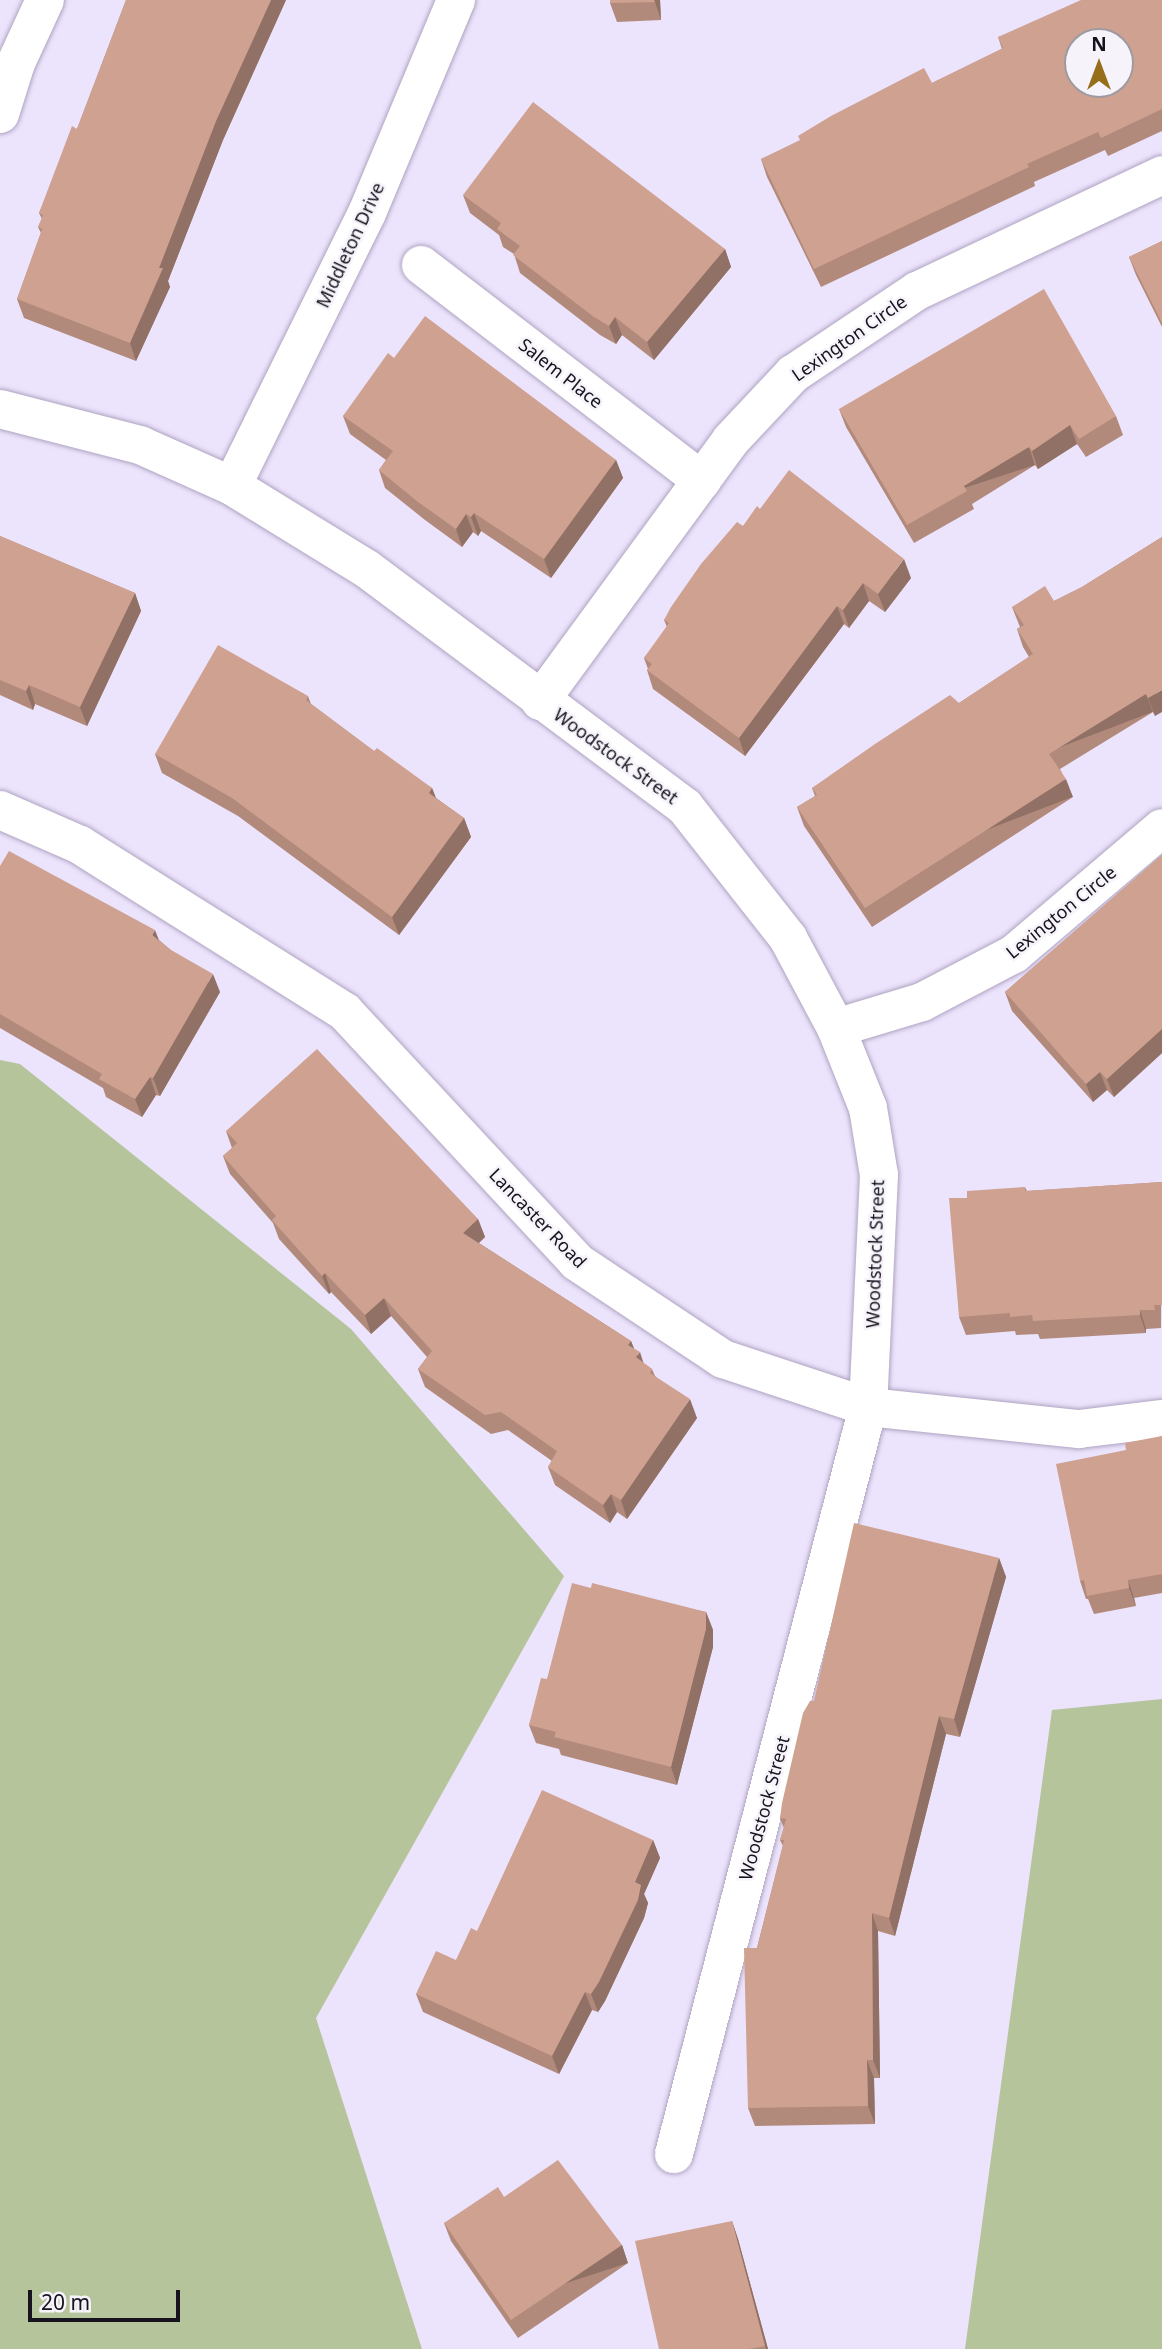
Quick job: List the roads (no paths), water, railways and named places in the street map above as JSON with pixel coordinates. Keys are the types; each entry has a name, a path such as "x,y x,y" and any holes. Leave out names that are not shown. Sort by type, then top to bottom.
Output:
{"street":[{"path":"0,114 8,60 45,0"},
{"name":"Middleton Drive","path":"232,486 367,214 456,0"},
{"name":"Lexington Circle","path":"540,701 731,440 793,374 917,291 1162,175"},
{"name":"Salem Place","path":"421,265 702,481"},
{"name":"Woodstock Street","path":"0,409 140,445 232,486 367,569 685,807 788,938 836,1028 868,1108 879,1175 868,1407 674,2154"},
{"name":"Lancaster Road","path":"0,810 80,845 345,1012 577,1262 723,1359 868,1407 1079,1429 1162,1419"},
{"name":"Lexington Circle","path":"836,1028 922,1002 1014,954 1162,828"}]}
